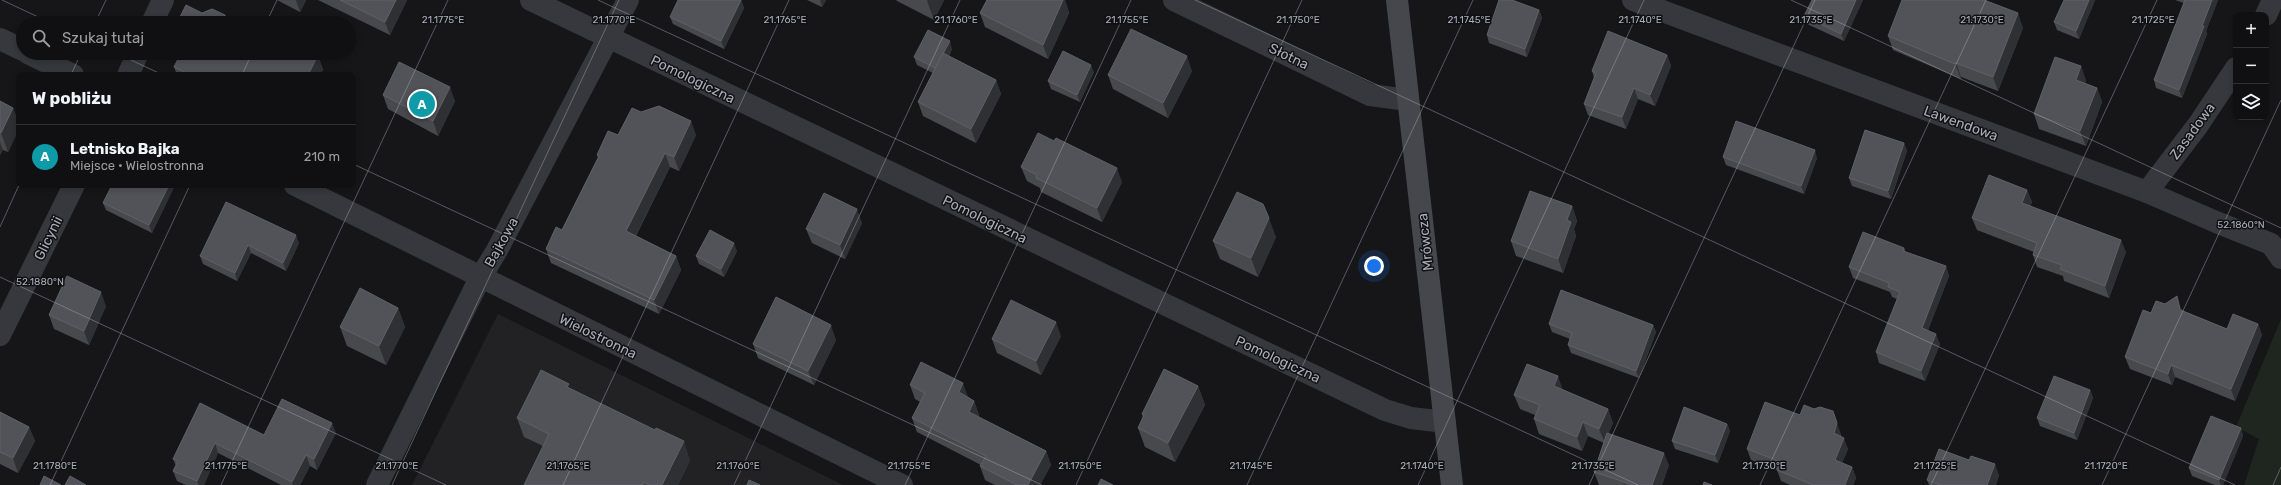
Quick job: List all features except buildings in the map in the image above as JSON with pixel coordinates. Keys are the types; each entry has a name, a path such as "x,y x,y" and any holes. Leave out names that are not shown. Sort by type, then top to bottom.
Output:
{"street":[{"path":"155,16 163,0"},
{"name":"Pomologiczna","path":"531,0 1385,410 1411,418 1445,422"},
{"name":"Bajkowa","path":"377,485 480,278 496,252 628,0"},
{"name":"Słotna","path":"1174,0 1370,95 1408,100"},
{"name":"Mrówcza","path":"1397,0 1452,485"},
{"name":"Lawendowa","path":"1633,0 2147,192 2271,244 2281,258"},
{"path":"2267,12 2273,0"},
{"path":"0,39 16,47"},
{"path":"42,60 67,72"},
{"path":"129,72 135,60"},
{"name":"Zasadowa","path":"2147,192 2198,125 2233,72"},
{"name":"Glicynii","path":"0,335 73,188"},
{"name":"Wielostronna","path":"301,188 480,278 902,485"}],"shaded area":[{"path":"498,314 843,485 412,485"},
{"path":"2281,319 2281,485 2244,485 2259,439 2236,427"}],"place":[{"name":"Letnisko Bajka","path":"422,104"}]}
